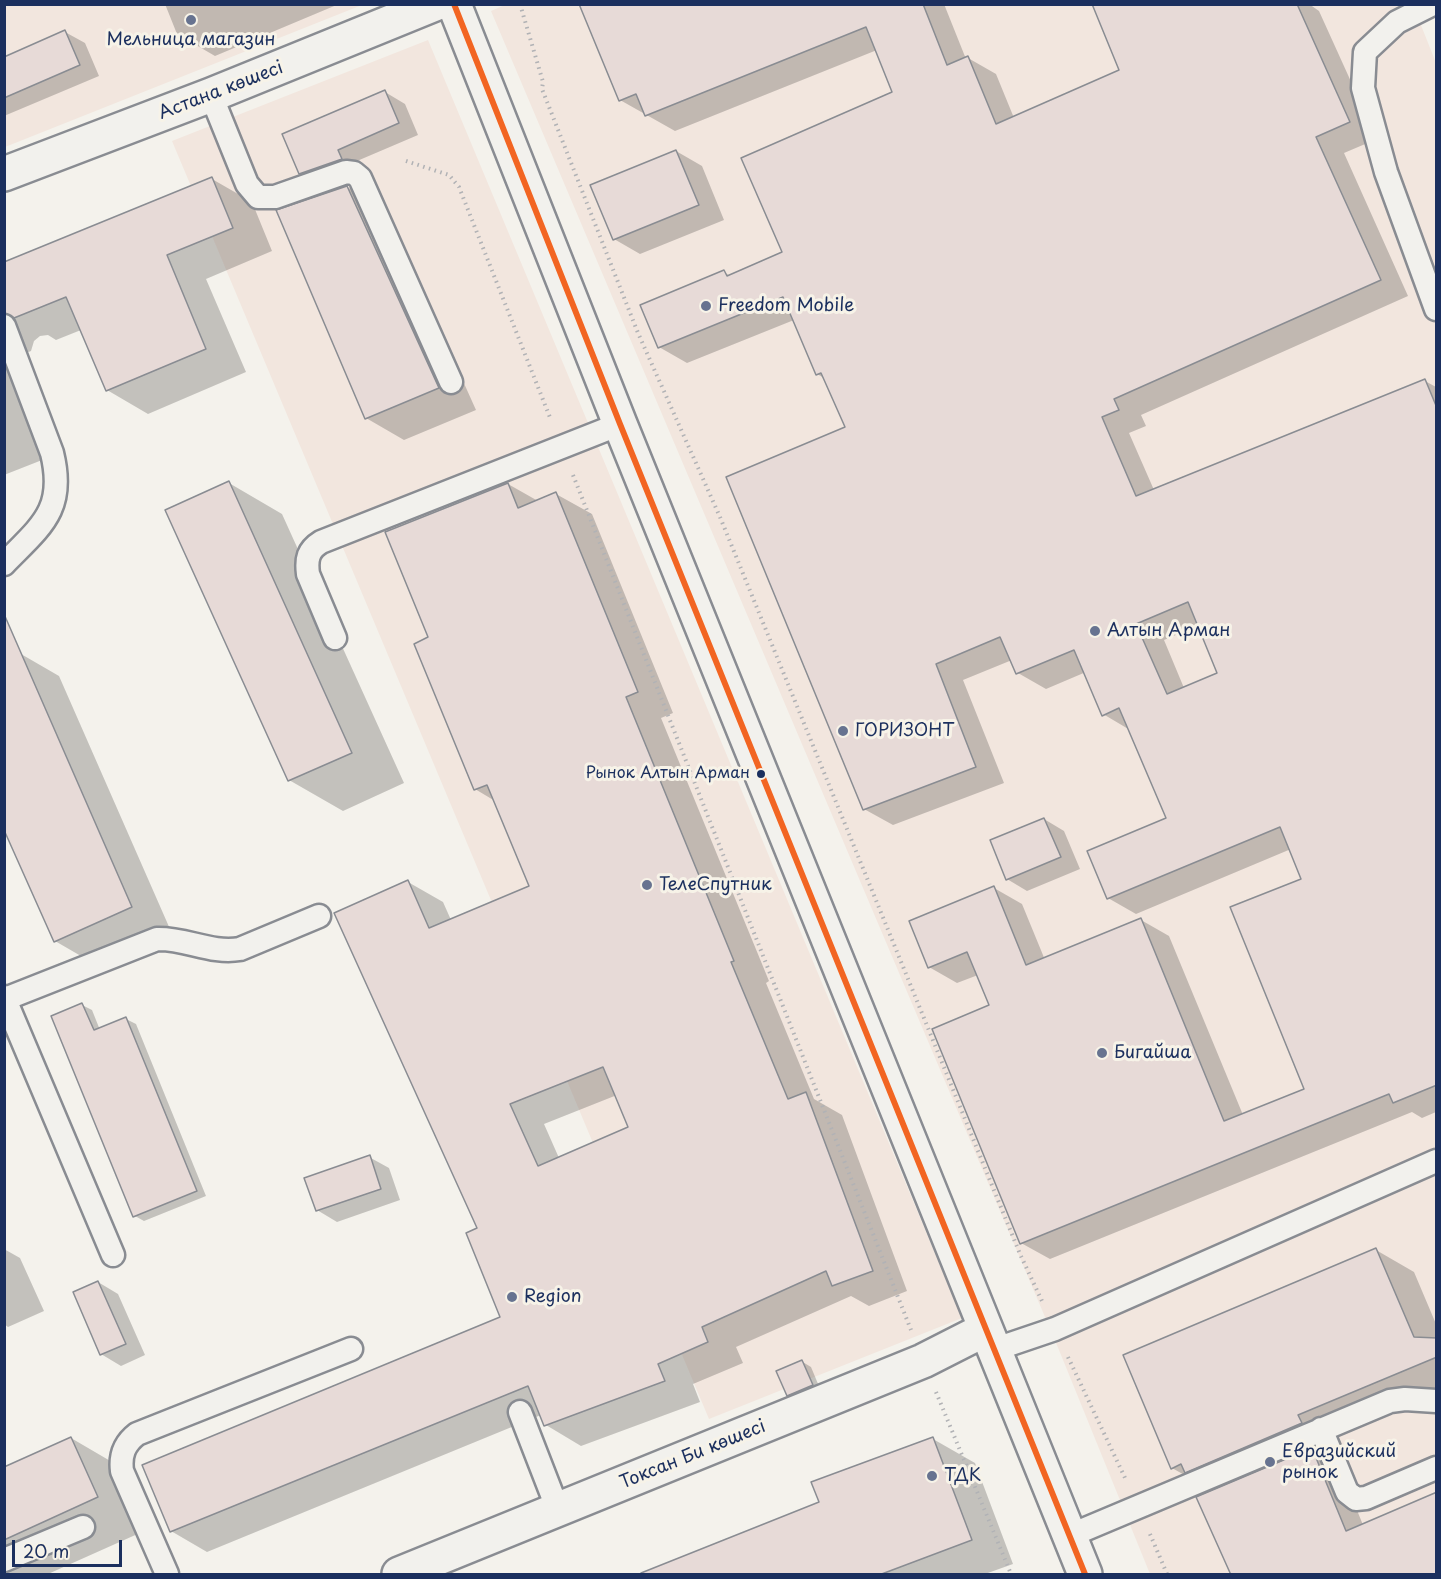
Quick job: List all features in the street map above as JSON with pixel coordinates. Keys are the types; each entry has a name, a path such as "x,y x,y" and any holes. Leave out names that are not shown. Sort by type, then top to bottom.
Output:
{"main road":[{"name":"Астана көшесі","path":"4,174 211,95 435,4"},
{"path":"454,4 620,424 1085,1575"},
{"name":"Токсан Би көшесі","path":"404,1574 923,1361 989,1340"}],"lane":[{"path":"1433,4 1396,22 1365,52 1363,88 1386,172 1437,309"},
{"path":"211,95 247,184 258,197 275,197 346,172 354,173 360,178 451,382"},
{"path":"4,326 52,453 57,474 57,495 49,515 34,534 4,564"},
{"path":"335,638 308,574 308,556 312,548 321,542 620,424"},
{"path":"113,1255 5,998 157,939 183,940 212,950 229,951 240,949 318,916"},
{"path":"989,1340 1055,1329 1437,1161"},
{"path":"167,1575 122,1471 123,1450 129,1440 136,1434 351,1349"},
{"path":"1069,1536 1138,1505 1390,1401 1405,1399 1437,1401"},
{"path":"520,1412 558,1510"},
{"path":"1321,1430 1347,1492 1356,1499 1366,1498 1437,1468"},
{"path":"4,1560 83,1527"}],"path":[{"path":"520,4 543,82 542,89 638,333 720,517 1020,1254 1138,1505 1167,1575"},
{"path":"406,161 449,175 459,187 923,1361 1011,1575"}],"shaded area":[{"name":"Алтын Арман","path":"507,4 1413,5 1436,63 1436,1574 1150,1574 1059,1350 491,11"},
{"path":"5,5 362,5 5,147"},
{"path":"428,40 962,1318 709,1419 172,141"}],"building":[{"name":"Алтын Арман","path":"579,4 923,4 947,65 968,56 996,124 1119,70 1092,4 1297,4 1350,122 1316,137 1381,280 1114,399 1119,410 1102,417 1136,496 1425,379 1437,408 1437,1085 1393,1103 1389,1094 1020,1244 932,1029 989,1005 967,952 928,968 909,921 994,886 1026,965 1141,918 1224,1121 1304,1089 1230,907 1301,879 1280,827 1107,899 1087,851 1166,818 1119,708 1102,716 1074,650 1016,674 1000,637 936,664 976,767 863,810 726,477 845,427 821,373 816,375 783,297 658,348 640,305 724,270 727,276 782,252 741,158 892,92 866,27 645,116 636,94 619,101","holes":["1188,602 1217,673 1167,694 1136,624"]},
{"path":"65,30 80,65 4,98 4,57"},
{"path":"385,90 399,123 338,150 342,159 299,174 282,134"},
{"path":"676,150 699,205 613,240 590,185"},
{"path":"212,177 233,228 167,255 206,349 106,391 66,297 14,318 4,313 4,262"},
{"path":"347,186 439,388 365,419 276,210"},
{"path":"229,481 352,753 288,781 165,510"},
{"path":"508,483 518,508 556,492 638,692 626,697 734,961 731,962 788,1099 806,1092 873,1271 832,1286 826,1271 702,1327 708,1342 658,1364 665,1381 544,1426 528,1386 170,1532 142,1465 500,1317 466,1233 477,1228 334,913 408,880 429,928 529,886 487,785 474,790 414,644 428,637 385,532","holes":["603,1067 628,1127 538,1166 510,1104"]},
{"path":"4,614 132,907 54,942 4,830"},
{"path":"1044,818 1061,857 1006,880 990,840"},
{"path":"82,1003 94,1030 126,1017 197,1191 133,1217 51,1016"},
{"path":"370,1155 381,1189 316,1211 304,1178"},
{"path":"1376,1248 1414,1337 1437,1338 1437,1357 1298,1415 1302,1423 1185,1473 1181,1464 1171,1469 1123,1355"},
{"path":"98,1281 126,1344 100,1355 73,1292"},
{"path":"802,1360 813,1385 787,1396 776,1371"},
{"path":"71,1437 98,1497 4,1540 4,1467"},
{"path":"933,1437 972,1540 879,1575 641,1575 641,1573 819,1502 811,1482"},
{"path":"1312,1448 1346,1531 1437,1492 1437,1575 1231,1575 1196,1497"}],"transit line":[{"path":"454,4 620,424 1085,1574"}],"place":[{"name":"Мельница магазин","path":"191,20"},
{"name":"Freedom Mobile","path":"706,306"},
{"name":"Алтын Арман","path":"1095,631"},
{"name":"ГОРИЗОНТ","path":"843,731"},
{"name":"Рынок Алтын Арман","path":"761,774"},
{"name":"ТелеСпутник","path":"647,885"},
{"name":"Бигайша","path":"1102,1053"},
{"name":"Region","path":"512,1297"},
{"name":"Евразийский рынок","path":"1270,1462"},
{"name":"ТДК","path":"932,1476"}]}
